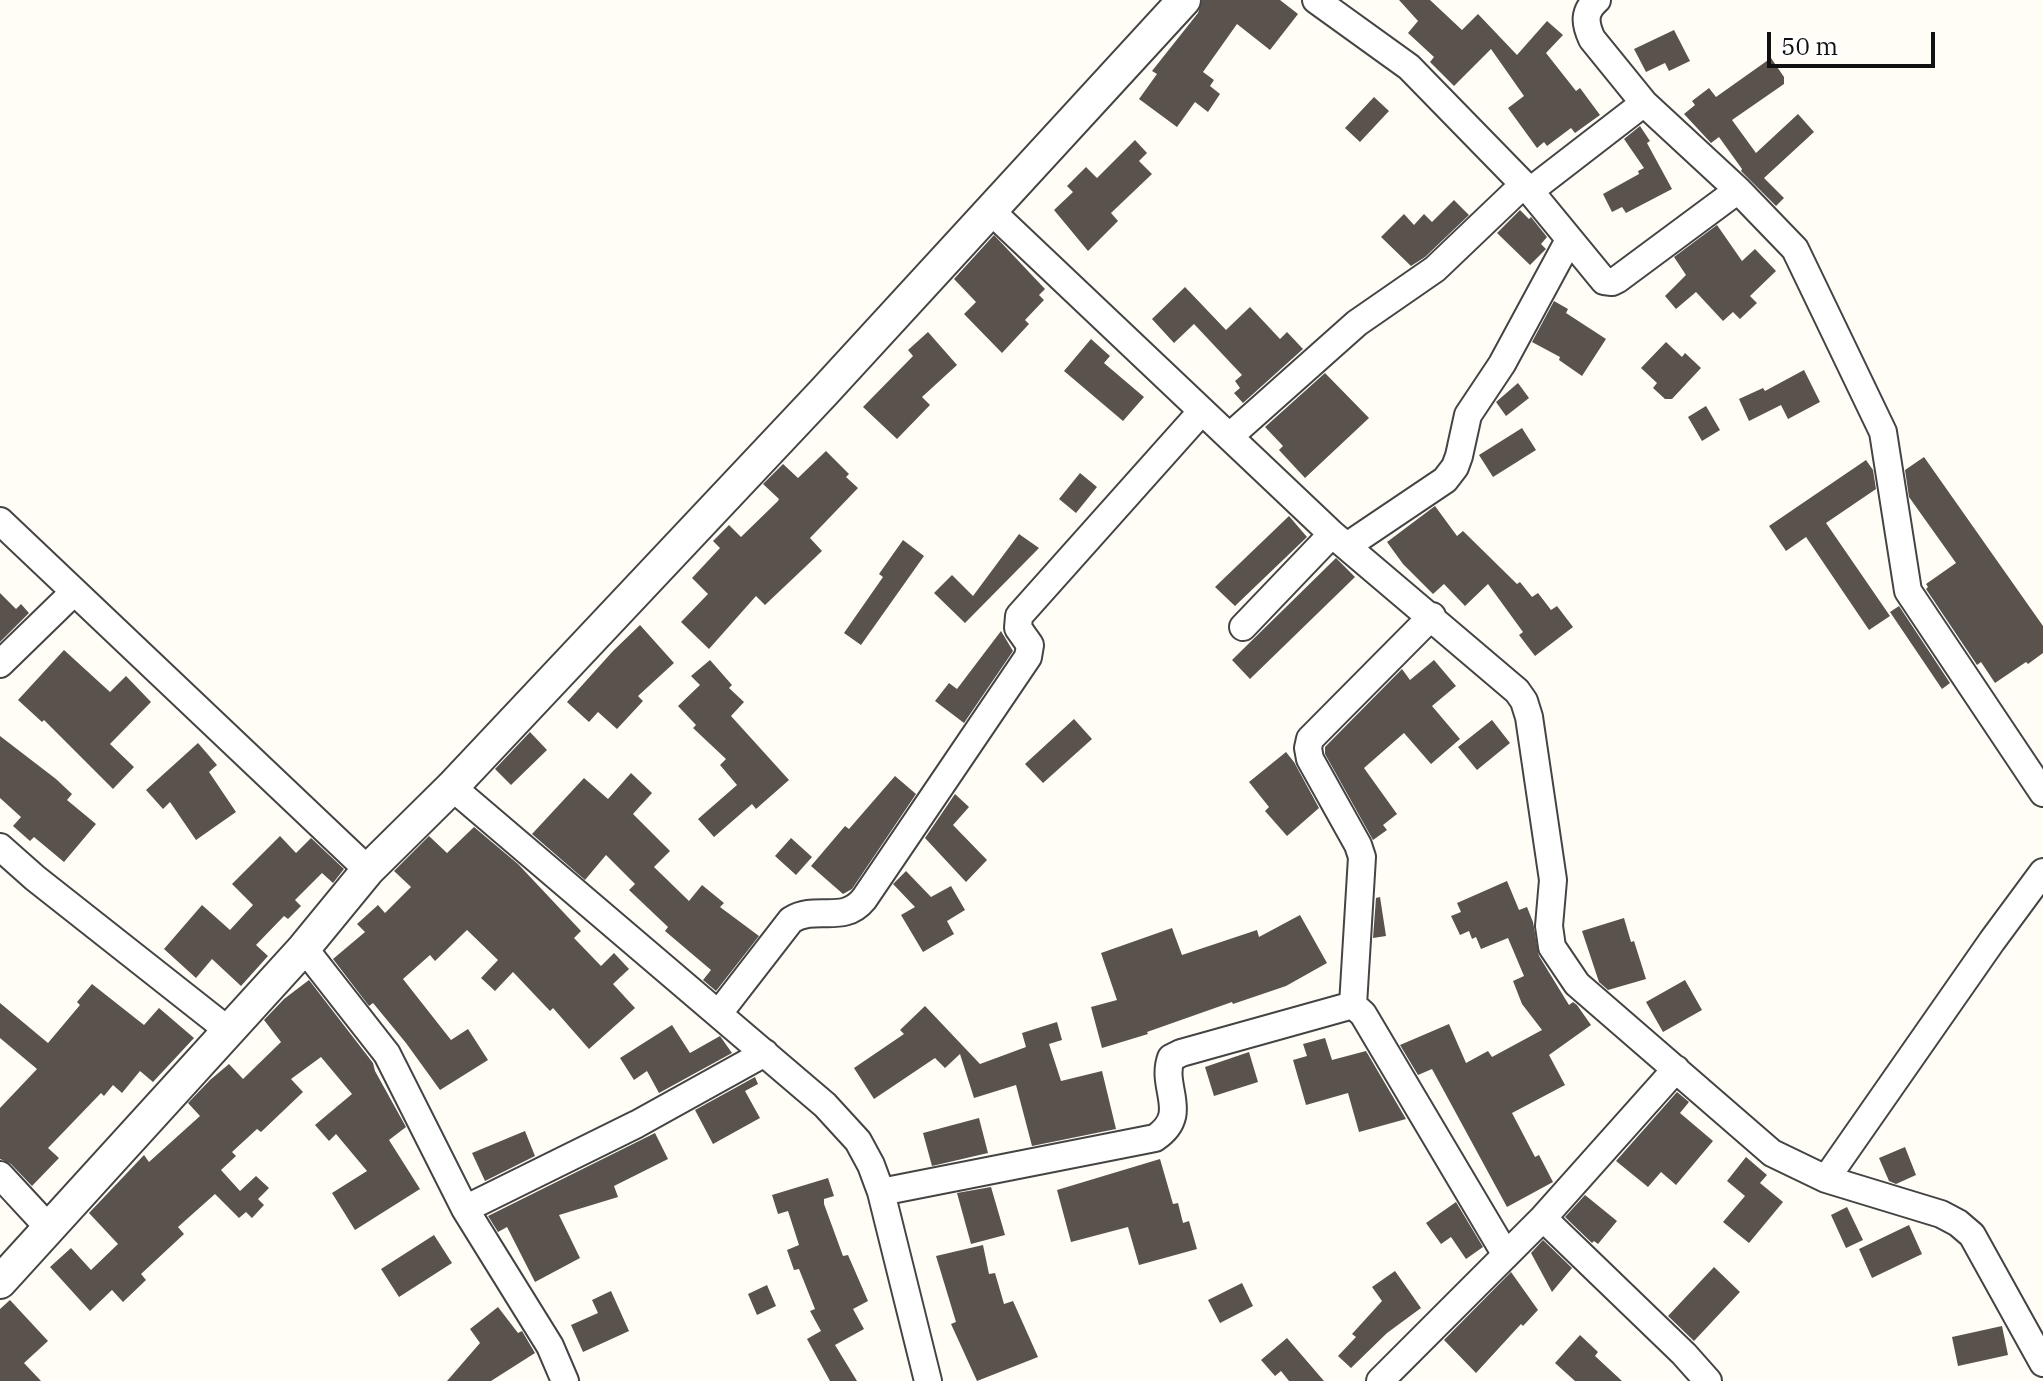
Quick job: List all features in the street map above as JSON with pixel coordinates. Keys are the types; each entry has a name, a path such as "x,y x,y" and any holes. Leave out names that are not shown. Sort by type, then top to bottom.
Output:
{"street":[{"path":"0,1282 304,948 368,870 452,787 1184,0"},
{"path":"1316,0 1409,67 1526,188 1604,281 1612,282 1738,190"},
{"path":"1597,0 1586,16 1586,28 1592,39 1644,103 1738,190 1795,249 1883,432 1908,591 2043,793"},
{"path":"1230,436 1357,323 1435,269 1526,188 1644,103"},
{"path":"991,211 1340,540 1517,691 1529,717 1553,880 1549,926 1552,947 1577,984 1772,1153 1826,1179 1941,1214 1958,1223 1972,1235 2043,1363"},
{"path":"1243,627 1340,540 1445,480 1455,467 1468,415 1502,364 1569,240"},
{"path":"719,1013 791,920 801,914 848,913 857,908 1028,657 1030,645 1018,628 1019,616 1202,411"},
{"path":"0,521 368,870"},
{"path":"0,664 74,592"},
{"path":"1353,1005 1362,857 1310,759 1308,748 1310,739 1432,616"},
{"path":"452,787 825,1105 858,1141 881,1192 928,1381"},
{"path":"0,847 229,1031"},
{"path":"1826,1179 2043,872"},
{"path":"304,948 387,1054 465,1209 550,1346 565,1381"},
{"path":"881,1192 1155,1138 1165,1132 1171,1122 1174,1106 1168,1068 1171,1058 1353,1005"},
{"path":"1353,1005 1363,1014 1506,1255"},
{"path":"465,1209 637,1124 765,1053"},
{"path":"1380,1381 1543,1218 1676,1069"},
{"path":"0,1175 49,1228"},
{"path":"1543,1218 1708,1381"}],"building":[{"path":"1202,0 1280,0 1298,14 1270,50 1237,24 1203,72 1214,80 1210,86 1220,94 1208,112 1195,102 1177,127 1139,99 1157,74 1152,71 1198,13"},
{"path":"1399,0 1430,0 1462,30 1478,14 1517,55 1547,21 1563,35 1546,53 1576,91 1580,88 1600,115 1575,133 1571,128 1547,146 1544,142 1537,148 1508,108 1524,96 1491,49 1454,86 1430,62 1434,57 1408,33 1418,21"},
{"path":"1674,30 1690,61 1669,71 1665,63 1646,72 1634,49"},
{"path":"1771,58 1784,77 1784,84 1732,120 1756,153 1798,114 1814,132 1764,178 1784,198 1776,206 1741,171 1719,137 1711,143 1684,114 1695,105 1692,101 1709,88 1716,97"},
{"path":"1374,97 1389,111 1360,142 1345,128"},
{"path":"1640,126 1672,189 1626,213 1622,207 1612,212 1603,194 1644,168 1624,139"},
{"path":"1135,140 1147,153 1139,161 1152,174 1111,213 1118,221 1088,251 1054,210 1073,192 1067,186 1086,167 1097,178"},
{"path":"1454,200 1469,215 1425,257 1411,266 1381,237 1404,214 1414,225 1424,214 1432,222"},
{"path":"1520,210 1529,219 1531,217 1547,237 1541,244 1546,249 1530,265 1497,233"},
{"path":"1717,225 1742,261 1755,249 1776,271 1750,296 1757,303 1740,319 1733,312 1723,321 1696,292 1676,309 1665,296 1686,275 1674,257"},
{"path":"994,235 1045,289 1039,295 1044,300 1025,320 1029,324 1002,353 964,314 976,302 954,279"},
{"path":"1185,287 1226,330 1250,307 1280,339 1287,332 1303,349 1243,403 1234,393 1240,388 1235,381 1242,375 1194,324 1174,343 1152,319"},
{"path":"1554,301 1568,309 1566,313 1606,339 1582,376 1559,360 1560,357 1532,342"},
{"path":"928,332 957,365 922,397 930,405 897,439 863,407 913,356 908,350"},
{"path":"1091,339 1110,356 1104,363 1144,397 1123,421 1064,371"},
{"path":"1666,342 1682,357 1685,353 1701,368 1672,399 1665,399 1653,388 1657,383 1641,368"},
{"path":"1804,370 1820,402 1788,419 1781,405 1749,421 1739,399 1763,388 1765,391"},
{"path":"1325,373 1369,418 1305,478 1279,450 1283,446 1265,427"},
{"path":"1518,383 1529,398 1506,416 1496,402"},
{"path":"1706,406 1720,430 1702,441 1688,417"},
{"path":"1522,428 1536,450 1493,477 1479,455"},
{"path":"826,451 858,488 810,538 822,551 765,605 756,596 709,649 681,622 708,594 692,578 720,548 713,541 729,525 741,537 778,501 763,484 783,464 798,478"},
{"path":"1924,457 2043,626 2043,653 1995,683 1981,662 1977,665 1926,589 1926,584 1956,563 1909,497 1905,470"},
{"path":"1866,460 1873,470 1876,489 1826,523 1890,616 1869,630 1806,537 1786,551 1769,526"},
{"path":"1080,473 1097,487 1076,513 1059,499"},
{"path":"1435,506 1457,536 1463,531 1517,584 1520,582 1532,597 1538,593 1551,610 1557,606 1573,627 1535,656 1519,635 1523,632 1488,584 1465,606 1444,584 1433,594 1403,564 1387,542"},
{"path":"1289,516 1307,537 1235,606 1215,587"},
{"path":"1019,534 1039,548 965,623 934,593 952,575 973,596"},
{"path":"903,540 924,556 861,645 844,633 883,577 879,574"},
{"path":"1336,558 1355,577 1250,679 1232,660"},
{"path":"0,593 16,609 21,604 29,613 0,642"},
{"path":"1899,606 1950,683 1942,689 1890,612"},
{"path":"640,625 674,663 638,696 643,701 617,729 598,712 589,722 567,702"},
{"path":"1001,631 1013,651 964,723 935,701 949,683 957,689"},
{"path":"64,650 110,692 126,676 151,702 110,744 134,767 113,789 44,720 42,722 18,700"},
{"path":"710,660 732,685 729,688 744,702 731,716 789,780 756,809 752,804 714,837 698,819 737,785 720,765 726,759 693,728 696,725 678,706 700,685 691,676"},
{"path":"1434,660 1456,686 1432,706 1460,739 1431,764 1404,733 1364,768 1397,814 1383,825 1387,830 1373,840 1325,754 1325,747 1402,669 1410,680"},
{"path":"1074,719 1092,739 1043,783 1025,764"},
{"path":"1492,720 1510,743 1477,770 1458,747"},
{"path":"530,732 547,750 511,785 495,769"},
{"path":"0,736 56,779 72,794 67,800 96,824 64,862 34,837 30,841 13,826 21,817 0,798"},
{"path":"198,743 217,765 209,772 236,812 196,840 170,802 163,809 146,790"},
{"path":"1286,752 1319,808 1287,836 1265,811 1269,807 1249,782"},
{"path":"631,773 652,793 633,814 670,851 654,867 689,901 702,885 724,903 720,907 759,936 716,991 703,980 711,970 665,931 668,927 629,890 635,884 606,855 585,880 532,834 584,778 608,799"},
{"path":"895,776 916,794 852,889 843,894 811,866 845,826 849,829"},
{"path":"955,794 969,807 953,825 987,860 966,882 925,838"},
{"path":"474,827 518,864 581,931 574,938 601,966 614,953 629,969 613,984 635,1008 589,1049 553,1008 550,1011 513,972 495,991 481,978 498,960 467,930 435,961 430,955 403,979 451,1040 468,1029 488,1060 440,1090 406,1043 373,1003 369,1006 333,959 365,932 357,924 378,905 385,913 411,887 394,871 429,836 447,853"},
{"path":"280,836 296,853 311,838 344,869 333,883 322,873 295,900 301,906 288,919 284,916 256,945 268,956 241,986 212,959 196,978 164,949 202,905 230,930 253,905 232,884"},
{"path":"791,838 812,857 796,875 775,856"},
{"path":"906,871 931,897 951,886 965,910 947,921 954,934 923,952 901,915 915,907 893,884"},
{"path":"1507,881 1519,910 1527,907 1539,956 1569,1005 1573,1002 1577,1005 1591,1025 1549,1055 1565,1085 1512,1113 1535,1157 1539,1155 1553,1182 1507,1207 1432,1069 1418,1075 1400,1045 1449,1024 1466,1063 1488,1051 1492,1057 1542,1030 1522,1004 1513,981 1524,976 1508,938 1481,949 1476,937 1472,939 1469,931 1460,935 1451,916 1461,912 1457,903"},
{"path":"1380,897 1386,936 1373,938 1376,898"},
{"path":"1300,915 1327,963 1286,986 1102,1048 1091,1007 1117,1000 1101,953 1172,928 1182,955 1257,930 1259,937"},
{"path":"1624,918 1646,979 1608,990 1599,982 1582,931"},
{"path":"309,980 373,1063 406,1127 389,1140 420,1189 355,1230 332,1193 367,1171 336,1134 329,1141 315,1125 352,1094 321,1057 291,1079 303,1092 261,1132 257,1129 232,1152 236,1156 221,1170 240,1191 256,1176 269,1188 258,1199 264,1205 252,1218 246,1212 239,1218 215,1194 178,1227 184,1234 141,1274 146,1280 123,1302 112,1290 90,1311 50,1267 71,1248 91,1270 118,1244 89,1213 144,1155 149,1162 200,1116 188,1103 210,1080 229,1064 243,1079 281,1042 264,1020 284,999"},
{"path":"1685,980 1702,1010 1663,1032 1646,1002"},
{"path":"92,984 144,1025 159,1008 194,1038 153,1082 140,1071 122,1093 113,1085 104,1096 101,1093 48,1148 59,1158 32,1186 11,1164 0,1159 0,1108 37,1069 0,1038 0,1003 48,1043 80,1005 77,1002"},
{"path":"925,1006 980,1064 1026,1047 1022,1033 1057,1022 1062,1040 1049,1044 1061,1081 1102,1071 1116,1129 1032,1146 1016,1085 974,1098 960,1054 945,1068 935,1058 874,1099 854,1068 904,1034 900,1030"},
{"path":"672,1025 690,1053 720,1036 732,1053 659,1093 647,1071 634,1080 620,1058"},
{"path":"1325,1038 1332,1060 1366,1051 1406,1119 1359,1132 1348,1093 1306,1105 1293,1060 1307,1056 1303,1044"},
{"path":"1249,1052 1258,1082 1214,1096 1205,1067"},
{"path":"755,1077 758,1084 745,1091 760,1118 713,1144 695,1110"},
{"path":"1677,1092 1689,1102 1680,1113 1713,1141 1676,1185 1661,1172 1648,1187 1616,1161"},
{"path":"979,1118 988,1153 932,1166 923,1133"},
{"path":"525,1131 535,1156 485,1181 472,1153"},
{"path":"655,1133 668,1159 614,1186 618,1197 559,1215 580,1258 535,1282 507,1227 498,1232 488,1216"},
{"path":"1905,1147 1916,1175 1896,1184 1889,1181 1879,1158"},
{"path":"1746,1157 1767,1175 1760,1183 1783,1202 1749,1243 1723,1222 1745,1196 1727,1181"},
{"path":"1160,1159 1173,1204 1178,1203 1183,1223 1189,1221 1197,1249 1139,1265 1128,1227 1071,1242 1057,1190"},
{"path":"828,1178 834,1196 824,1199 824,1204 843,1256 848,1255 868,1301 853,1309 864,1329 835,1345 857,1381 830,1381 807,1339 821,1331 810,1311 815,1309 799,1269 794,1270 787,1250 799,1245 788,1211 778,1214 772,1195"},
{"path":"991,1187 1005,1235 971,1244 957,1193"},
{"path":"1585,1195 1617,1221 1598,1244 1592,1243 1565,1217"},
{"path":"1456,1202 1483,1247 1466,1259 1451,1237 1441,1244 1426,1223"},
{"path":"1847,1207 1863,1240 1846,1248 1831,1215"},
{"path":"1909,1225 1922,1254 1872,1278 1859,1249"},
{"path":"434,1235 452,1263 399,1297 381,1269"},
{"path":"1543,1240 1572,1268 1552,1292 1531,1253"},
{"path":"983,1245 989,1274 995,1273 1004,1304 1013,1301 1038,1357 977,1381 951,1324 956,1322 936,1256"},
{"path":"1714,1267 1740,1292 1694,1341 1668,1316"},
{"path":"1395,1271 1421,1308 1387,1333 1351,1368 1338,1356 1356,1337 1352,1334 1382,1301 1372,1287"},
{"path":"1511,1272 1538,1310 1476,1373 1444,1340"},
{"path":"1242,1283 1253,1306 1220,1323 1208,1300"},
{"path":"767,1285 776,1306 757,1315 748,1294"},
{"path":"611,1291 629,1331 583,1352 571,1325 598,1313 592,1300"},
{"path":"10,1300 48,1341 24,1363 41,1381 0,1381 0,1309"},
{"path":"498,1307 518,1333 522,1331 535,1353 491,1381 447,1381 480,1343 470,1329"},
{"path":"2002,1326 2008,1355 1958,1366 1952,1337"},
{"path":"1580,1335 1598,1352 1595,1356 1622,1381 1575,1381 1555,1363"},
{"path":"1287,1338 1324,1381 1289,1381 1281,1371 1275,1376 1261,1360"}]}
